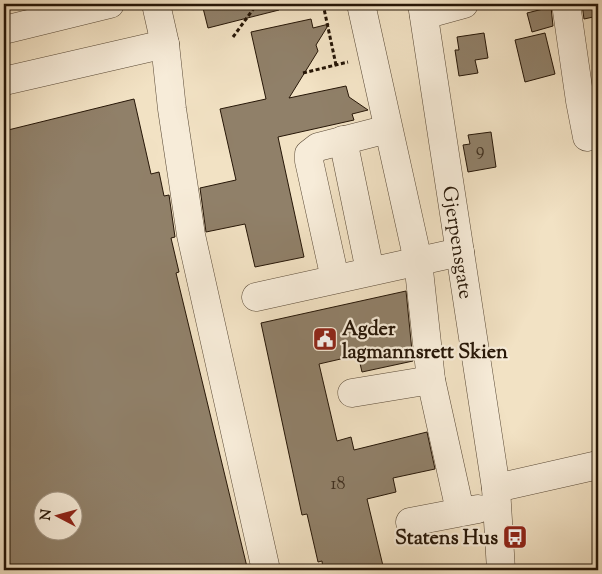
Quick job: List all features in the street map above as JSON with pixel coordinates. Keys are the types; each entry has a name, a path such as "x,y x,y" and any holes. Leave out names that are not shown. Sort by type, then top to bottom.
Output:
{"street":[{"path":"4,30 110,4"},
{"path":"156,4 165,44 190,235 265,564"},
{"path":"361,4 418,261 432,380 460,511"},
{"path":"423,9 464,4"},
{"path":"566,4 580,102 587,136"},
{"name":"Gjerpensgate","path":"423,9 496,497 501,570"},
{"path":"4,81 165,44"},
{"path":"335,279 309,161 312,150 388,128"},
{"path":"343,140 370,272"},
{"path":"256,297 460,252"},
{"path":"352,392 432,380"},
{"path":"410,522 460,511 496,497 598,465"}],"path":[{"path":"233,37 257,4"},
{"path":"323,4 336,65"}],"building":[{"path":"202,4 278,4 279,10 208,28"},
{"path":"582,4 598,4 598,16 584,19"},
{"path":"551,7 553,26 532,32 527,13"},
{"path":"311,19 313,28 329,24 316,45 318,51 289,98 346,86 349,97 368,110 352,114 354,120 278,137 304,257 255,267 245,224 206,232 200,188 236,180 220,109 266,99 251,32"},
{"path":"484,33 488,58 475,60 478,73 459,76 455,50 459,50 457,37"},
{"path":"545,33 555,74 525,82 515,40"},
{"path":"134,99 151,174 159,172 164,196 169,195 175,237 171,238 179,272 176,273 247,567 232,570 4,570 4,131"},
{"path":"491,132 496,167 468,172 463,145 470,144 468,135"},
{"path":"406,291 413,361 362,372 358,355 319,364 337,441 351,437 354,450 427,432 435,469 393,478 396,492 367,499 384,570 323,570 322,561 318,562 307,514 302,515 261,323"}],"place":[{"name":"Agder lagmannsrett Skien","path":"325,339"},
{"name":"Statens Hus","path":"515,537"}]}
